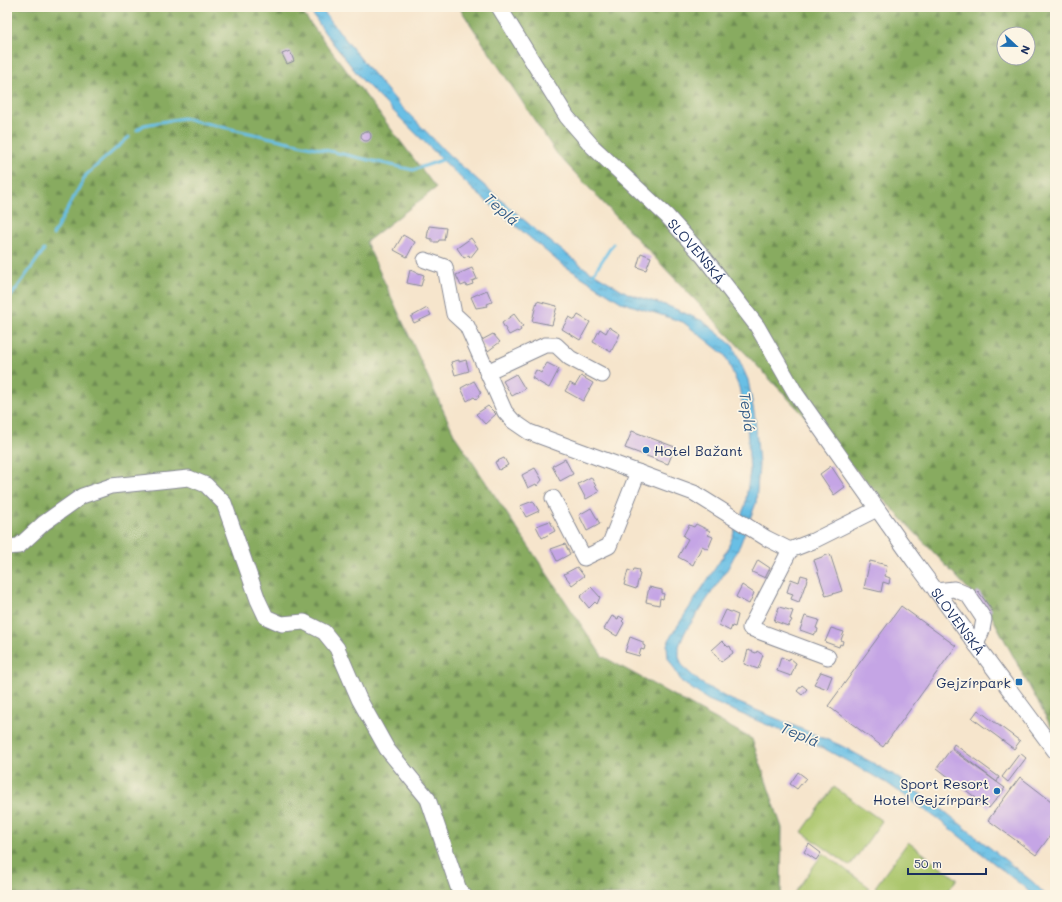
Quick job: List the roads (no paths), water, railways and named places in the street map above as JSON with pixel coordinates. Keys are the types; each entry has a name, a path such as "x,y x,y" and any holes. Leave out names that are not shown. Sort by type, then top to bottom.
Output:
{"street":[{"name":"SLOVENSKÁ","path":"499,7 567,116 593,147 646,195 704,256 757,326 796,394 936,592 1037,724 1055,751"},
{"path":"426,260 444,267 454,314 467,326 505,412 513,421 529,432 694,493 731,514 766,538 790,550"},
{"path":"487,372 545,345 556,345 570,358 602,375"},
{"path":"552,498 584,558 609,546 638,472"},
{"path":"7,547 19,546 44,523 82,496 111,486 188,478 206,485 224,503 258,600 266,617 282,624 304,622 324,632 337,648 359,699 387,749 428,799 460,890 464,895"},
{"path":"828,657 750,628 790,550 813,541 877,509"},
{"path":"936,592 954,589 968,595 984,619 982,630 976,645"}],"water":[{"name":"Teplá","path":"308,7 320,7 368,68 399,104 450,156 538,232 586,269 629,294 668,306 703,321 733,346 748,380 755,418 759,464 756,503 740,545 728,568 685,632 679,646 679,657 683,667 701,683 727,698 840,745 891,773 944,811 1034,883 1046,895 1032,895 1024,887 939,820 887,783 825,749 708,700 682,682 668,658 667,645 671,636 727,550 745,506 750,471 747,426 739,387 725,355 683,322 621,302 560,263 471,188 363,81 325,33"}],"waterway":[{"path":"137,130 144,125 183,118 413,170 445,159"},
{"path":"53,235 86,175 129,137"},
{"path":"592,276 613,244"},
{"path":"7,302 44,250"}],"place":[{"name":"Hotel Bažant","path":"646,450"},
{"name":"Gejzírpark","path":"1019,682"},
{"name":"Sport Resort Hotel Gejzírpark","path":"997,791"}]}
